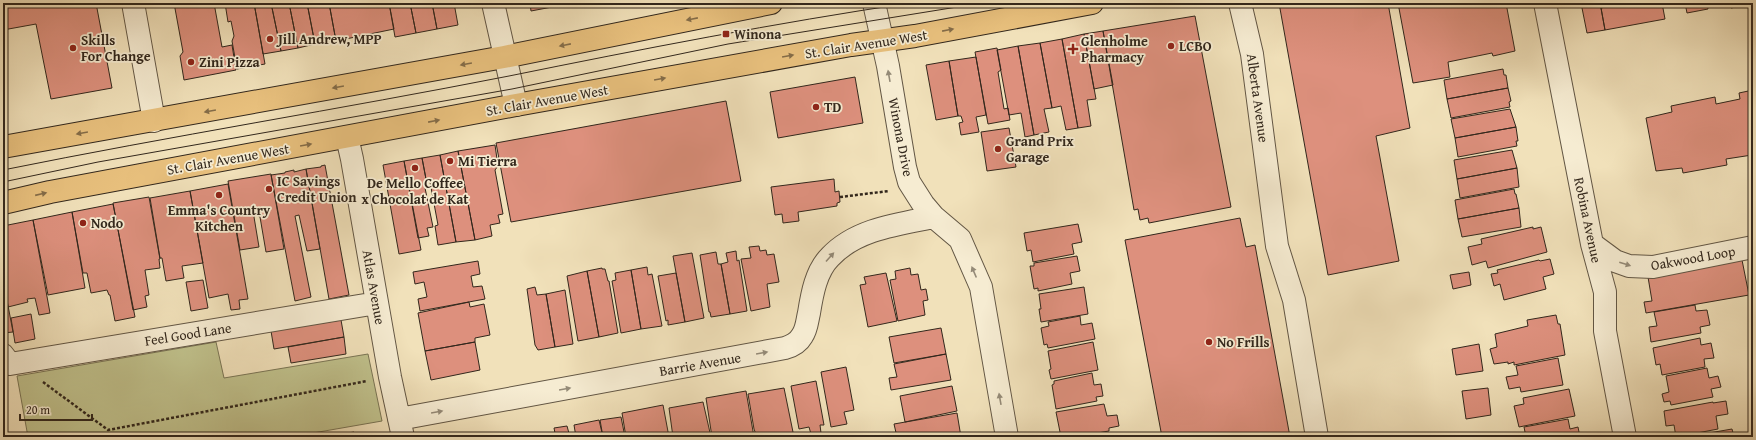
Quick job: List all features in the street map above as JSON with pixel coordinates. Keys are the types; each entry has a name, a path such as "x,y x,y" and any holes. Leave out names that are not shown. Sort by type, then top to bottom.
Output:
{"main road":[{"path":"3,147 504,57 771,3"},
{"name":"St. Clair Avenue West","path":"3,203 50,192 347,138 516,105 851,45 916,36 1092,3"}],"street":[{"path":"133,3 154,121"},
{"path":"493,3 516,105"},
{"name":"Winona Drive","path":"874,3 888,66 905,168 909,182 917,196 934,217 960,239 981,287 1007,437"},
{"name":"Alberta Avenue","path":"1240,3 1252,54 1277,246 1294,300 1317,437"},
{"name":"Robina Avenue","path":"1545,3 1592,244 1605,292 1605,331 1625,437"},
{"name":"Atlas Avenue","path":"347,138 401,428"},
{"name":"Barrie Avenue","path":"401,428 792,346 802,337 807,326 813,294 821,269 829,257 840,247 861,236 885,228 934,217"},
{"name":"Oakwood Loop","path":"1592,244 1615,261 1629,266 1653,267 1753,247"},
{"name":"Feel Good Lane","path":"10,359 377,303"}],"path":[{"path":"840,197 894,190"},
{"path":"10,359 108,430 369,381"}],"green space":[{"path":"216,342 224,378 368,354 382,421 290,437 28,437 17,376"}],"building":[{"name":"Skills For Change","path":"3,3 96,3 112,88 51,99 36,24 3,30"},
{"path":"174,3 214,3 222,47 232,45 236,70 184,80 180,56 183,52"},
{"path":"225,3 254,3 265,64 237,69 232,41 234,36 231,21 228,22"},
{"path":"254,3 271,3 281,51 263,54"},
{"path":"271,3 289,3 298,48 281,51"},
{"path":"289,3 307,3 315,44 298,48"},
{"path":"307,3 329,3 336,41 315,44"},
{"path":"329,3 389,3 394,29 336,41"},
{"path":"389,3 410,3 416,33 395,37"},
{"path":"410,3 432,3 437,29 416,33"},
{"path":"432,3 454,3 458,25 437,29"},
{"path":"530,3 573,3 531,11"},
{"path":"1279,3 1388,3 1410,128 1376,136 1399,261 1328,275"},
{"path":"1398,3 1506,3 1515,51 1493,56 1492,53 1448,62 1450,77 1413,83"},
{"path":"1581,3 1605,3 1605,7 1601,8 1605,30 1587,33"},
{"path":"1605,3 1662,3 1665,19 1605,30 1601,8 1605,7"},
{"path":"1685,3 1707,3 1708,9 1687,13"},
{"path":"1730,3 1752,3 1752,4 1731,8"},
{"path":"1195,16 1231,207 1149,223 1148,218 1140,220 1138,209 1134,210 1103,31"},
{"path":"1103,31 1113,85 1094,89 1084,34"},
{"path":"1084,34 1096,99 1087,100 1091,126 1078,128 1062,39"},
{"path":"1062,39 1078,128 1066,130 1061,106 1052,108 1040,43"},
{"path":"1040,43 1052,108 1044,109 1049,132 1034,135 1018,46"},
{"path":"1018,46 1034,135 1025,137 1021,113 1009,115 997,50"},
{"path":"997,48 1001,70 998,72 1004,109 1008,108 1010,120 988,124 975,52"},
{"path":"976,57 986,115 976,117 979,132 961,135 959,123 963,122 961,116 958,116 949,61"},
{"path":"949,61 958,116 936,120 926,65"},
{"path":"1503,69 1504,75 1506,75 1508,88 1447,99 1444,80"},
{"name":"TD","path":"855,77 863,123 778,138 770,92"},
{"path":"1508,88 1511,101 1509,102 1510,107 1451,118 1447,99"},
{"path":"1753,90 1753,160 1752,155 1726,159 1727,165 1683,173 1682,168 1656,171 1646,118 1672,112 1671,106 1715,97 1716,104 1740,99 1739,93"},
{"path":"726,101 741,181 511,222 496,143"},
{"path":"1510,109 1516,127 1455,138 1451,119"},
{"path":"1516,127 1518,141 1516,141 1517,146 1458,157 1455,138"},
{"name":"Grand Prix Garage","path":"1009,128 1016,167 987,171 981,132"},
{"path":"495,145 498,166 495,170 503,214 498,215 500,223 490,225 492,236 475,240 458,151"},
{"path":"1512,150 1517,168 1457,179 1454,160"},
{"path":"458,151 475,240 456,242 440,155"},
{"path":"440,155 456,242 438,245 435,226 438,225 430,182 426,179 422,158"},
{"path":"422,158 426,179 424,183 433,227 427,228 429,236 418,238 404,161"},
{"path":"404,161 421,250 399,254 383,165"},
{"path":"325,165 349,295 329,299 306,169"},
{"path":"1517,168 1519,187 1460,198 1457,179"},
{"path":"306,169 320,249 307,251 299,215 295,216 311,297 295,301 271,175"},
{"path":"271,174 284,249 266,252 260,217 256,214 254,217 259,247 240,250 228,181"},
{"path":"834,179 835,192 839,191 840,202 837,203 837,206 798,212 799,221 783,223 782,214 775,215 771,187"},
{"path":"228,184 248,299 239,300 240,309 231,310 228,294 209,298 190,191"},
{"path":"1514,189 1519,208 1458,219 1455,200"},
{"path":"190,191 203,263 182,266 184,278 166,281 162,258 160,258 150,198"},
{"path":"149,197 160,259 160,268 145,270 149,295 145,296 147,307 133,310 113,203"},
{"path":"113,204 135,317 115,321 110,295 107,290 91,293 87,273 83,273 72,212"},
{"path":"1519,208 1521,227 1462,237 1458,219"},
{"path":"72,212 85,288 48,295 33,220"},
{"name":"No Frills","path":"1240,218 1246,247 1255,245 1290,437 1162,437 1125,240"},
{"path":"33,220 50,313 39,315 35,298 27,299 28,302 8,307 3,279 3,226"},
{"path":"1078,224 1082,242 1072,244 1074,254 1033,262 1031,250 1027,251 1024,233"},
{"path":"1533,227 1533,229 1541,227 1547,252 1488,268 1486,261 1472,265 1468,247 1482,244 1481,239"},
{"path":"759,246 760,251 766,250 767,255 774,254 779,282 767,284 770,307 751,311 741,259 751,258 749,247"},
{"path":"736,251 737,261 739,260 747,311 730,314 721,264 728,262 726,253"},
{"path":"716,252 718,264 721,264 730,314 711,317 700,255"},
{"path":"692,253 704,318 685,322 673,256"},
{"path":"1077,256 1080,271 1070,273 1072,284 1038,291 1038,288 1034,289 1030,266 1034,266 1034,263"},
{"path":"1550,259 1554,274 1543,277 1546,289 1504,300 1500,284 1494,286 1491,274 1498,273 1497,270 1539,260"},
{"path":"1742,260 1749,295 1646,313 1644,302 1652,301 1648,277"},
{"path":"478,261 480,274 471,276 473,287 482,286 485,299 420,311 418,299 427,297 424,282 415,284 413,272"},
{"path":"647,267 648,275 652,274 662,326 641,329 631,270"},
{"path":"602,268 605,269 609,281 618,333 599,337 587,271"},
{"path":"910,268 911,275 918,274 921,290 926,289 928,300 923,301 925,315 898,321 890,280 896,279 895,271"},
{"path":"631,270 641,329 621,333 612,281 616,280 615,273"},
{"path":"587,271 599,337 578,341 567,276"},
{"path":"1469,272 1471,285 1453,289 1450,275"},
{"path":"676,273 685,322 668,325 658,276"},
{"path":"886,273 897,321 868,327 860,285 866,284 864,277"},
{"path":"3,279 13,332 3,333"},
{"path":"203,280 208,308 191,311 186,282"},
{"path":"535,287 537,295 546,294 555,347 538,350 535,345 527,289"},
{"path":"1084,287 1088,314 1041,322 1039,294"},
{"path":"565,290 573,344 555,347 546,294"},
{"path":"469,302 470,307 484,304 490,335 475,338 475,342 425,351 418,313"},
{"path":"1695,305 1696,311 1707,310 1710,325 1700,327 1701,333 1651,342 1649,327 1657,326 1654,312"},
{"path":"31,314 35,339 15,343 11,318"},
{"path":"1556,315 1558,324 1560,324 1565,355 1514,365 1514,362 1508,364 1508,362 1494,364 1490,349 1497,347 1495,334 1528,326 1527,320"},
{"path":"1080,316 1081,325 1092,323 1095,339 1048,348 1047,344 1044,345 1041,328 1049,326 1048,322"},
{"path":"341,320 344,337 274,349 271,331"},
{"path":"941,328 946,354 894,363 889,337"},
{"path":"344,337 346,354 291,363 288,347"},
{"path":"1700,338 1701,345 1711,343 1714,358 1704,359 1705,367 1662,375 1660,364 1656,365 1653,348"},
{"path":"475,342 480,370 431,380 425,351"},
{"path":"1093,342 1098,370 1051,379 1048,351"},
{"path":"1479,344 1483,371 1456,375 1452,349"},
{"path":"946,354 951,380 891,390 889,378 897,377 894,364"},
{"path":"1558,358 1563,385 1521,392 1520,387 1509,389 1506,377 1518,375 1516,366"},
{"path":"846,367 854,410 844,412 847,424 831,427 821,372"},
{"path":"1707,368 1709,378 1718,376 1721,387 1711,389 1713,397 1671,405 1670,401 1664,402 1662,394 1669,392 1666,376"},
{"path":"1092,373 1094,385 1101,384 1103,396 1096,397 1097,401 1056,409 1052,385 1054,384 1054,381"},
{"path":"816,381 824,425 820,425 821,433 811,434 809,427 799,429 791,386"},
{"path":"952,386 957,411 905,422 900,396"},
{"path":"784,388 794,437 757,437 754,429 748,394"},
{"path":"1488,388 1491,415 1466,419 1462,391"},
{"path":"1569,389 1575,416 1519,427 1514,406 1524,404 1523,398"},
{"path":"746,391 754,437 712,437 706,398"},
{"path":"1726,401 1728,414 1716,416 1718,429 1676,437 1674,425 1666,426 1664,411"},
{"path":"703,402 711,437 673,437 669,408"},
{"path":"1104,404 1107,416 1117,415 1119,426 1109,428 1109,431 1073,437 1061,437 1056,412"},
{"path":"663,405 669,437 626,437 622,413"},
{"path":"957,413 961,437 897,437 894,424"},
{"path":"621,417 625,437 603,437 600,420"},
{"path":"1568,419 1570,429 1578,427 1580,437 1526,437 1524,427"},
{"path":"599,420 603,437 576,437 574,425"},
{"path":"567,426 570,437 550,437 555,433 554,428"},
{"path":"1732,429 1734,437 1686,437"},
{"path":"354,432 355,437 323,437"},
{"path":"1101,433 1102,437 1078,437"}],"tram line":[{"path":"3,170 446,88 709,37 910,3"},
{"path":"3,182 98,162 512,89 728,44 982,3"}],"place":[{"name":"Winona","path":"726,34"},
{"name":"Jill Andrew, MPP","path":"270,39"},
{"name":"LCBO","path":"1171,46"},
{"name":"Skills For Change","path":"73,48"},
{"name":"Glenholme Pharmacy","path":"1073,49"},
{"name":"Zini Pizza","path":"191,62"},
{"name":"TD","path":"816,107"},
{"name":"Grand Prix Garage","path":"998,149"},
{"name":"Mi Tierra","path":"450,161"},
{"name":"De Mello Coffee x Chocolat de Kat","path":"415,168"},
{"name":"IC Savings Credit Union","path":"269,189"},
{"name":"Emma's Country Kitchen","path":"219,195"},
{"name":"Nodo","path":"83,223"},
{"name":"No Frills","path":"1209,342"}]}
